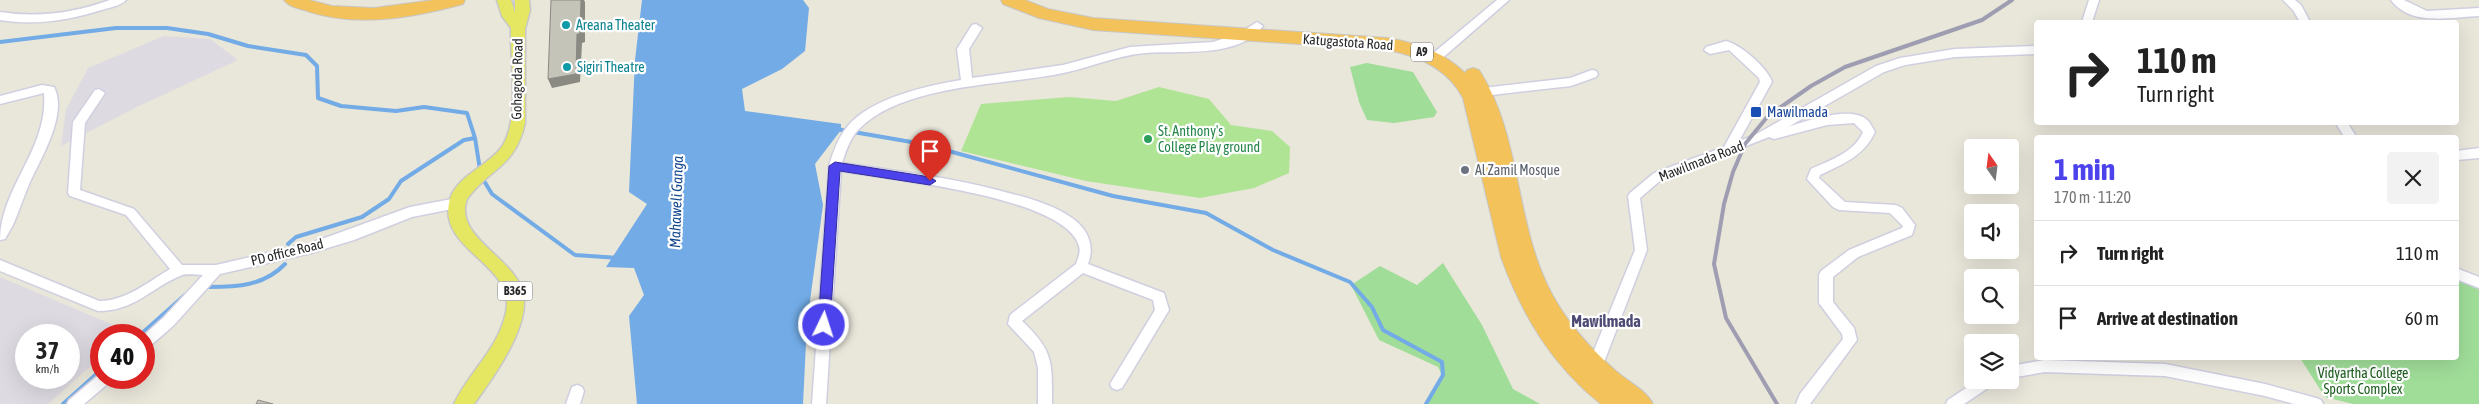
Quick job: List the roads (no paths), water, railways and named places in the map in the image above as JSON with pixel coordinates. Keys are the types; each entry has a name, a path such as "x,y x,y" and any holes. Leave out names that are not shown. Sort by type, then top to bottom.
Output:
{"highway":[{"path":"292,0 328,11 369,14 406,10 457,0"},
{"path":"323,0 368,5 420,0"},
{"name":"Katugastota Road","path":"1009,0 1046,14 1093,24 1252,31"},
{"name":"Katugastota Road","path":"1036,0 1062,8 1097,15 1388,44 1439,55 1469,70 1483,92 1493,118 1521,234 1537,284 1591,371 1616,404"},
{"name":"Katugastota Road","path":"1439,55 1447,66 1464,82 1472,98 1509,250 1531,307 1550,337 1591,371 1642,404"}],"main road":[{"name":"Gohagoda Road","path":"504,0 509,16 518,26"},
{"name":"Gohagoda Road","path":"457,203 467,188 489,170 510,148 515,132 519,106 518,26 525,12 522,0"},
{"name":"B365","path":"457,203 458,218 471,244 498,268 510,282 516,301 512,321 498,351 483,379 463,404"}],"street":[{"path":"0,16 10,18 42,18 82,13 121,0"},
{"path":"1439,55 1504,0"},
{"path":"2088,20 2094,0"},
{"path":"2288,0 2297,8 2304,20"},
{"path":"2396,0 2404,6 2429,17 2479,12"},
{"path":"967,82 963,49 976,28"},
{"path":"819,404 835,166 844,141 859,122 882,108 909,98 967,82 1056,71 1131,50 1224,45 1252,31"},
{"path":"1710,50 1726,45 1733,47 1764,76 1766,82 1728,150"},
{"path":"1757,139 1880,69 1904,61 1955,53 2034,50"},
{"path":"1483,92 1571,82 1592,74"},
{"path":"0,100 42,89 50,90 53,105 46,137 18,194 7,226 0,235"},
{"path":"0,266 98,306 112,306 126,302 179,270 130,212 74,193 78,122 100,93"},
{"path":"1757,139 1840,119 1856,119 1863,123 1869,132 1867,139 1853,154 1815,172 1813,179 1837,204 1843,207 1892,208 1898,211 1909,225 1908,231 1861,250 1833,268 1826,275 1826,303 1849,332 1850,340 1805,398 1804,404"},
{"name":"Mawilmada Road","path":"1591,371 1641,250 1634,196 1658,176 1757,139"},
{"path":"2459,156 2479,153"},
{"path":"835,166 968,187 1019,200 1054,213 1070,223 1085,243 1086,253 1081,267 1015,319 1015,324 1033,338 1044,354 1045,404"},
{"name":"PD office Road","path":"179,270 216,270 311,248 349,236 410,212 457,203"},
{"path":"1081,267 1159,297 1162,310 1117,384"},
{"path":"155,334 169,322 216,270"},
{"path":"2459,274 2479,284"},
{"path":"2019,370 2045,366 2165,370 2265,390 2316,404"},
{"path":"74,404 92,389"},
{"path":"1953,404 1976,389"}],"water":[{"name":"Mahaweli Ganga","path":"642,0 803,0 809,8 805,51 782,69 742,89 745,111 841,124 841,130 815,164 823,205 807,323 803,404 637,404 629,316 644,295 634,268 606,267 647,204 629,192 635,60"}],"waterway":[{"path":"0,42 116,28 167,28 208,34 248,46 306,55 317,66 318,98 341,106 396,111 424,107 467,113 475,138"},
{"path":"836,129 923,144 1113,196 1206,213 1273,250 1350,282 1372,307 1383,330 1442,362 1443,375 1426,404"},
{"path":"288,244 296,237 362,217 389,199 401,181 464,140 475,138"},
{"path":"475,138 481,176 492,194 575,255 619,258"},
{"path":"208,287 249,284 268,277 285,264"},
{"path":"152,324 185,295"},
{"path":"63,404 90,380"}],"railway":[{"path":"1777,404 1726,318 1714,264 1724,204 1733,172 1745,144 1768,116 1811,86 1845,67 1982,20 2012,0"}],"place":[{"name":"Areana Theater","path":"566,25"},
{"name":"Sigiri Theatre","path":"567,67"},
{"name":"Mawilmada","path":"1756,112"},
{"name":"St. Anthony's College Play ground","path":"1148,139"},
{"name":"Al Zamil Mosque","path":"1465,170"}],"district":[{"name":"Mawilmada","path":"1606,321"}],"park label":[{"name":"Vidyartha College Sports Complex","path":"2363,382"}]}
